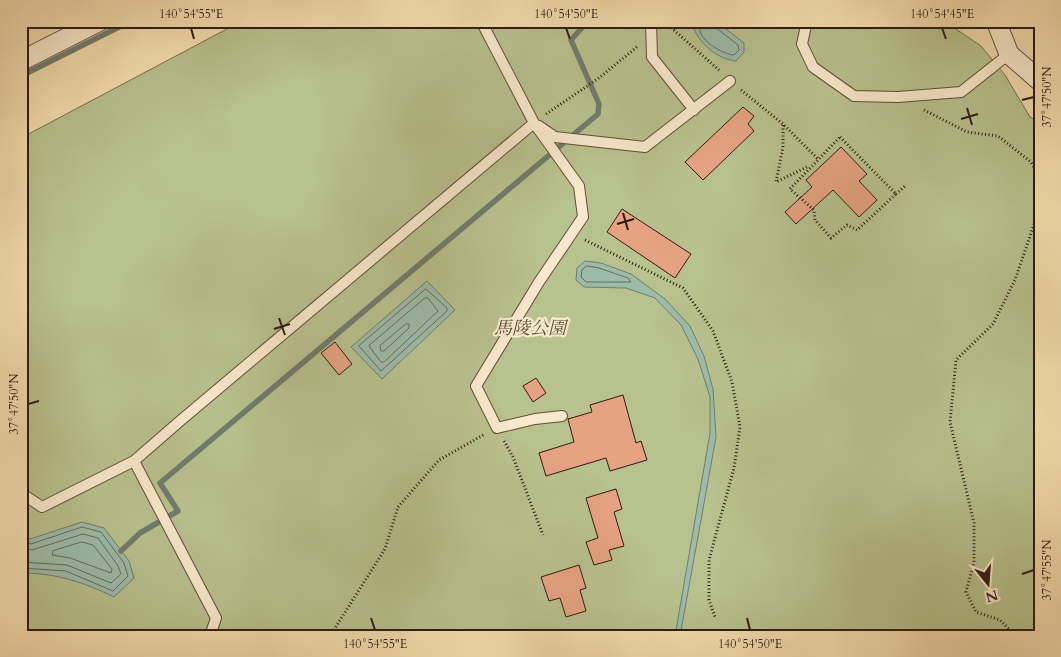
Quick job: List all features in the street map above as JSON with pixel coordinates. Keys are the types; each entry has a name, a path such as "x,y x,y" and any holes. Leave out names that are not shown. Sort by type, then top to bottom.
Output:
{"street":[{"path":"21,61 100,21"},
{"path":"996,21 1009,54 1040,81"}],"lane":[{"path":"481,21 534,123 579,186 583,217 539,282 476,386 497,428 535,419 562,416"},
{"path":"651,21 652,57 694,110"},
{"path":"807,21 802,44 813,67 854,96 898,97 961,92 1009,54"},
{"path":"534,123 556,137 645,147 730,82"},
{"path":"21,493 42,506 134,461 534,123"},
{"path":"134,461 216,618 210,636"}],"path":[{"path":"534,123 599,78 667,22 730,82 783,124 818,159"},
{"path":"898,97 967,132 998,136 1031,162 1040,177"},
{"path":"783,124 783,146 776,182 811,165"},
{"path":"896,194 840,137 790,189 814,210 815,220 831,238 847,225 857,230 905,186"},
{"path":"1016,636 1000,620 976,612 966,592 974,562 974,523 950,422 956,360 993,324 1015,280 1040,207"},
{"path":"572,234 683,288 713,331 732,382 740,428 734,468 709,560 709,600 715,618"},
{"path":"330,636 385,549 398,507 439,460 497,428 513,457 543,535"}],"green space":[{"name":"馬陵公園","path":"242,21 769,21 770,23 774,21 944,21 981,46 1005,75 1030,117 1040,123 1040,636 21,636 21,138"}],"water":[{"path":"696,21 716,21 744,43 744,52 736,61 716,54 705,45 696,33 693,27"},
{"path":"585,261 601,263 631,274 665,299 690,326 704,356 713,389 716,437 680,636 675,636 710,433 710,397 698,359 681,325 655,298 626,288 584,287 576,280 577,268"},
{"path":"427,281 455,310 382,379 351,347"},
{"path":"82,522 104,528 129,561 134,578 114,597 69,579 34,573 21,573 21,533 30,539"}],"building":[{"path":"743,107 754,116 748,124 754,131 703,180 685,162"},
{"path":"841,147 867,174 859,181 877,200 859,217 833,190 796,224 785,212 812,187 806,180"},
{"path":"622,209 691,254 675,278 607,232"},
{"path":"335,342 352,364 339,375 321,353"},
{"path":"536,378 546,393 533,402 523,386"},
{"path":"623,395 636,443 641,441 647,460 610,471 606,458 546,476 539,453 574,442 568,419 592,412 590,405"},
{"path":"616,489 622,509 614,512 624,546 609,550 612,560 594,565 586,542 598,538 586,498"},
{"path":"579,565 586,588 580,590 586,611 566,617 560,598 549,601 541,577"}],"waterway":[{"path":"21,76 131,21"},
{"path":"121,551 140,533 178,511 160,483 598,114 599,104 571,40 588,21"}]}
